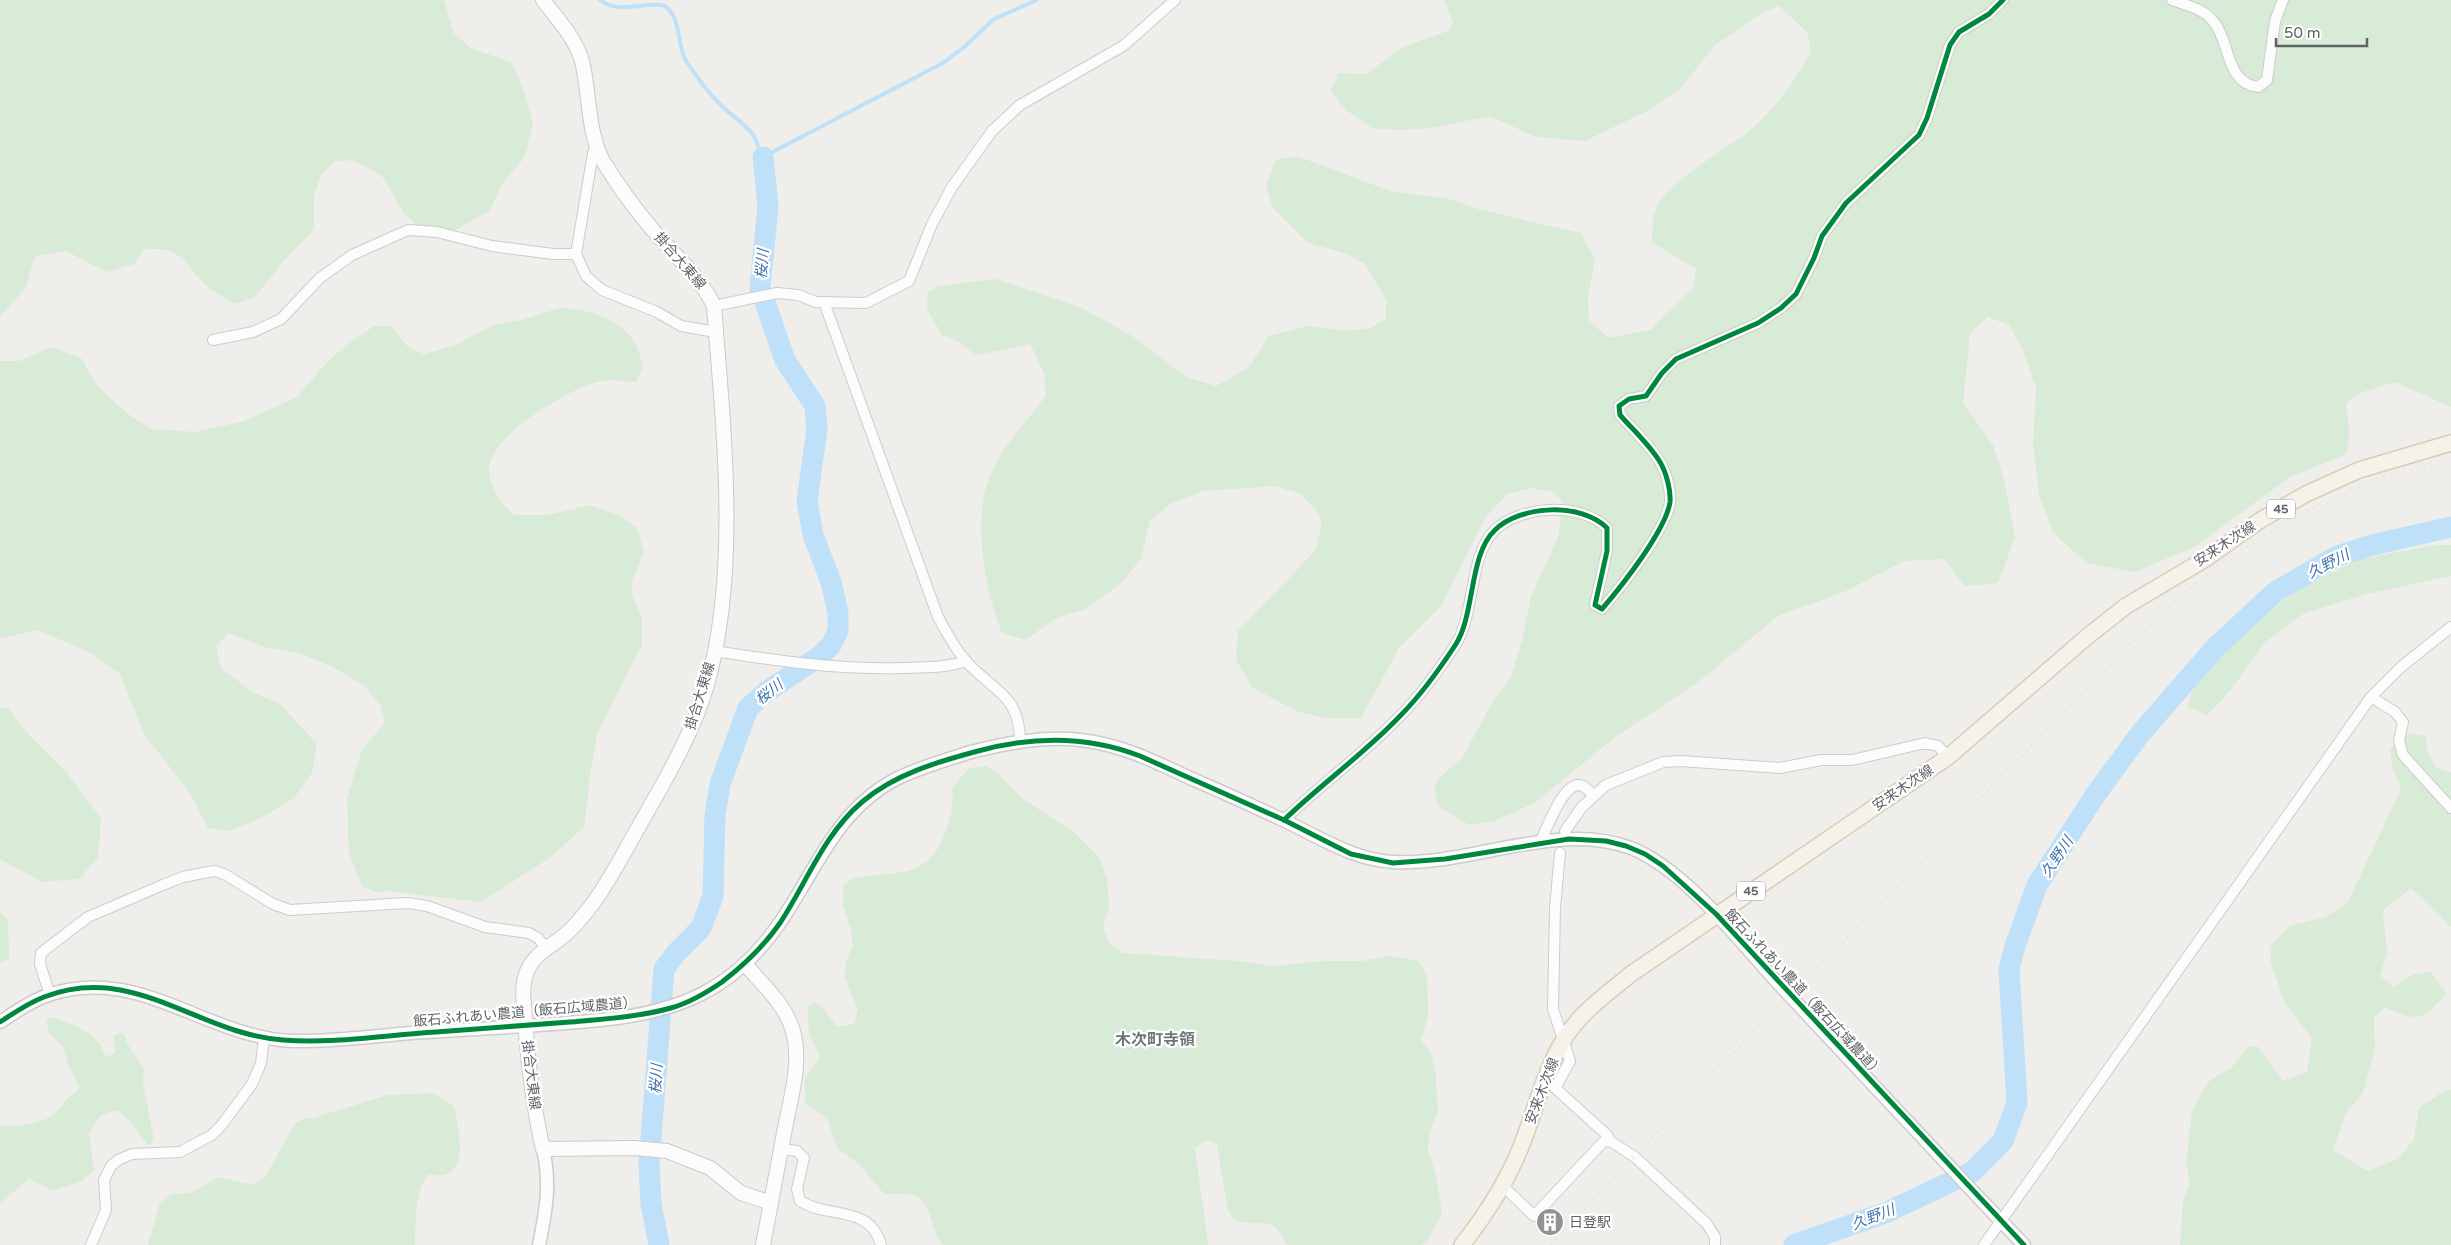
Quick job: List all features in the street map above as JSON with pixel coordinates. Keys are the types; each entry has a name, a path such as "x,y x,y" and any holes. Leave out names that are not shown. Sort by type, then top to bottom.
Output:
{"main road":[{"name":"掛合大東線","path":"543,0 571,37 581,59 596,147 604,162 651,228 699,281 714,306 727,528 724,580 714,651 707,684 688,735 624,854 589,908 566,934 546,948 532,962 524,978 527,1054 543,1149"},
{"name":"安来木次線","path":"1462,1245 1480,1222 1503,1186 1525,1138 1542,1082 1564,1039 1584,1014 1631,974 1948,757 2088,636 2126,606 2207,558 2259,521 2306,494 2360,470 2451,443"},
{"path":"745,964 778,1001 795,1037 796,1048 794,1082 763,1245"},
{"path":"543,1149 649,1149 667,1151 710,1168 741,1193 771,1204"}],"street":[{"path":"714,306 753,299 768,294 786,293 810,301 866,303 909,281 932,224 952,187 992,131 1020,105 1123,46 1175,0"},
{"path":"1284,820 1399,717 1425,688 1457,642 1467,616 1478,565 1487,542 1494,531 1508,521 1536,512 1576,512 1599,520 1607,528 1607,552 1594,605 1602,609 1616,594 1658,531 1670,502 1667,481 1660,463 1649,447 1620,415 1619,406 1629,399 1646,396 1662,373 1676,360 1758,323 1781,308 1796,294 1814,258 1822,236 1846,203 1919,135 1928,118 1950,45 1959,32 1989,14 2003,0"},
{"path":"2172,0 2207,14 2220,30 2235,74 2248,86 2258,87 2267,80 2275,21 2283,0"},
{"path":"596,147 593,153 576,254 586,276 602,290 658,312 682,326 716,332"},
{"path":"213,340 253,332 281,319 320,278 352,255 408,230 437,232 492,246 553,254 576,254"},
{"path":"824,302 935,608 946,632 966,661 1007,699 1014,708 1018,717 1020,741"},
{"path":"1984,1245 2371,697 2401,667 2451,627"},
{"path":"714,651 789,663 860,670 949,666 966,661"},
{"path":"2371,697 2394,712 2403,722 2399,741 2403,755 2451,808"},
{"name":"飯石ふれあい農道（飯石広域農道）","path":"0,1022 29,1004 50,995 87,986 131,991 151,996 229,1030 264,1038 309,1041 602,1020 673,1007 698,997 745,964 779,923 834,833 862,802 897,778 920,768 1020,741 1073,739 1120,748 1284,820 1351,854 1393,862 1445,859 1540,843 1584,838 1626,846 1645,854 1663,866 1716,914 2024,1245"},
{"path":"1565,831 1573,818 1593,795 1606,785 1663,762 1682,761 1780,768 1821,760 1852,760 1925,743 1938,746 1948,757"},
{"path":"1540,843 1558,804 1570,789 1577,785 1584,786 1593,795"},
{"path":"1560,853 1555,916 1553,1009 1570,1061 1556,1088 1610,1141 1635,1156 1707,1224 1715,1236 1715,1245"},
{"path":"50,995 40,964 41,954 72,928 94,914 165,884 183,877 215,871 226,875 272,904 290,910 408,903 427,906 485,928 529,933 538,938 546,948"},
{"path":"91,1245 106,1210 104,1180 111,1166 118,1160 132,1154 180,1152 212,1135 222,1126 252,1084 261,1063 264,1038"},
{"path":"1503,1186 1534,1216 1603,1142 1610,1141"},
{"path":"539,1245 548,1200 547,1166 543,1149"},
{"path":"781,1149 797,1151 804,1158 797,1189 800,1201 864,1220 875,1229 881,1245"}],"green space":[{"path":"0,0 444,0 453,32 470,48 511,62 524,91 533,125 524,158 502,184 490,210 456,230 418,226 405,215 382,176 353,160 334,162 321,175 314,196 314,229 281,264 256,296 236,304 212,290 184,260 177,254 168,251 157,249 143,250 134,264 106,272 66,251 35,256 26,288 0,316"},
{"path":"1444,0 2451,0 2451,407 2395,382 2359,393 2346,403 2350,434 2345,455 2290,477 2194,547 2135,572 2087,563 2053,533 2039,495 2033,443 2036,388 2023,350 2009,325 1988,317 1970,333 1963,403 1993,445 2004,480 2015,537 1998,583 1965,586 1944,559 1904,561 1846,591 1778,616 1697,683 1615,737 1536,802 1495,821 1469,825 1438,806 1434,789 1439,778 1462,758 1492,703 1510,679 1522,641 1531,596 1559,535 1562,500 1553,492 1531,488 1507,494 1484,519 1442,605 1399,648 1361,718 1326,718 1297,711 1253,688 1236,660 1238,631 1315,551 1322,525 1316,509 1299,493 1274,486 1203,491 1173,502 1150,520 1141,559 1120,584 1086,609 1058,617 1025,640 1002,633 990,597 983,555 981,534 985,494 990,476 1001,454 1046,395 1044,373 1030,344 976,355 959,342 942,335 927,309 928,292 939,286 996,279 1080,307 1129,334 1186,377 1216,386 1249,367 1269,336 1308,326 1347,331 1371,328 1386,319 1386,300 1365,264 1345,253 1308,243 1273,208 1266,186 1275,160 1297,156 1393,192 1446,198 1481,210 1581,233 1595,260 1588,296 1589,320 1608,338 1650,330 1693,288 1696,269 1652,242 1653,218 1658,204 1667,193 1692,171 1744,135 1764,117 1790,86 1811,52 1807,32 1779,6 1765,11 1714,46 1682,87 1651,109 1585,141 1536,137 1490,116 1431,128 1398,130 1372,128 1346,110 1331,91 1338,73 1366,74 1405,46 1448,31 1453,22"},
{"path":"559,308 580,310 613,321 630,336 636,345 643,367 636,382 606,380 589,385 553,402 534,414 502,442 493,456 489,469 491,483 496,494 513,515 549,515 589,505 619,515 637,528 644,552 633,579 631,593 642,619 642,645 598,731 590,775 584,827 551,857 481,902 388,891 375,892 362,886 349,853 347,798 362,749 385,723 380,704 364,686 331,666 301,654 265,647 229,633 216,646 221,668 254,693 280,704 317,744 312,773 294,798 257,820 229,831 208,828 191,795 144,734 120,674 89,652 37,630 0,638 0,361 19,361 52,347 82,359 97,386 128,414 151,429 195,432 244,421 297,397 328,361 374,326 391,326 408,347 424,354 456,345 493,325 522,320"},
{"path":"2438,545 2451,545 2451,576 2366,594 2303,614 2265,642 2230,691 2207,715 2188,707 2192,690 2235,639 2297,590 2359,559"},
{"path":"0,707 8,708 30,736 66,772 101,818 98,857 79,879 42,882 0,859"},
{"path":"2410,733 2426,736 2427,750 2436,768 2451,772 2451,927 2411,888 2383,910 2387,953 2380,976 2394,987 2414,974 2431,972 2447,994 2425,1014 2419,1016 2405,1015 2385,1007 2374,1017 2375,1048 2363,1093 2346,1113 2333,1150 2368,1171 2398,1159 2414,1139 2419,1108 2447,1089 2451,1090 2451,1245 2180,1245 2183,1202 2190,1183 2186,1162 2192,1111 2208,1082 2231,1068 2248,1047 2257,1046 2283,1081 2307,1072 2312,1038 2285,1004 2271,963 2270,947 2289,926 2326,917 2348,902 2401,789 2393,768 2390,748"},
{"path":"986,766 1001,776 1021,798 1073,831 1098,856 1107,878 1109,907 1103,927 1109,944 1123,953 1239,961 1272,966 1327,961 1362,961 1391,956 1418,961 1427,976 1428,1016 1421,1040 1432,1056 1436,1078 1438,1112 1430,1132 1428,1150 1436,1175 1442,1214 1428,1240 1421,1245 1287,1245 1276,1228 1270,1224 1244,1223 1233,1218 1228,1211 1217,1145 1208,1139 1195,1148 1208,1245 944,1245 939,1240 924,1202 912,1195 884,1194 860,1165 837,1148 827,1118 805,1104 805,1078 820,1058 809,1031 809,1005 815,1002 821,1006 837,1027 854,1024 858,1009 845,978 846,961 853,945 851,930 843,905 843,886 852,878 908,871 929,859 938,848 949,822 953,794 952,788 968,769"},
{"path":"0,912 8,921 9,958 0,964"},
{"path":"52,1017 79,1028 91,1036 101,1046 106,1057 115,1053 114,1036 120,1033 124,1034 127,1043 144,1069 143,1083 154,1140 151,1144 147,1144 126,1117 116,1110 100,1116 89,1133 94,1170 82,1181 53,1191 29,1179 0,1203 0,1126 32,1124 47,1119 69,1097 77,1092 79,1087 68,1065 64,1048 49,1032 46,1020"},
{"path":"433,1093 454,1106 460,1141 459,1154 457,1164 451,1172 442,1175 428,1174 423,1182 418,1199 415,1245 148,1245 160,1203 171,1194 190,1193 219,1177 254,1185 265,1177 295,1124 302,1119 313,1118 388,1095"}],"waterway":[{"path":"600,0 616,7 665,6 674,17 685,59 712,96 751,132 763,157 943,63 964,47 994,19 1037,0"},
{"name":"桜川","path":"659,1245 651,1204 649,1164 664,969 676,953 701,928 713,896 715,816 720,784 748,708 766,692 820,656 831,645 838,631 838,613 831,582 813,535 807,501 817,429 815,406 785,360 760,288 768,206 763,157"},
{"name":"久野川","path":"1794,1245 1885,1213 1972,1172 2003,1141 2017,1103 2009,969 2015,946 2037,885 2096,794 2140,734 2215,648 2275,592 2337,556 2372,545 2451,527"}],"railway":[{"path":"1551,1245 1717,1069 1890,895 1959,820 2142,632 2216,566 2285,522 2307,511 2376,480 2451,457"}],"cycle path":[{"path":"1284,820 1386,730 1430,682 1456,644 1462,631 1476,569 1487,541 1495,530 1506,522 1520,515 1551,510 1582,514 1596,520 1607,528 1607,551 1595,605 1602,609 1631,573 1652,542 1667,514 1670,502 1669,487 1662,466 1656,455 1620,415 1619,406 1629,399 1646,396 1662,373 1676,359 1758,323 1781,308 1796,294 1814,258 1822,236 1846,203 1919,135 1927,118 1950,45 1959,32 1989,14 2003,0"},
{"path":"0,1022 21,1008 44,997 77,989 107,988 165,1003 222,1026 252,1035 302,1041 340,1040 595,1020 634,1016 671,1008 710,990 746,962 780,923 826,844 837,829 862,802 875,792 902,776 917,770 978,751 1019,742 1039,740 1080,741 1100,744 1140,756 1284,820 1351,854 1393,863 1445,859 1569,839 1606,841 1626,846 1645,854 1663,866 1716,914 2024,1245"}],"place":[{"name":"日登駅","path":"1550,1222"}],"district":[{"name":"木次町寺領","path":"1155,1040"}]}
